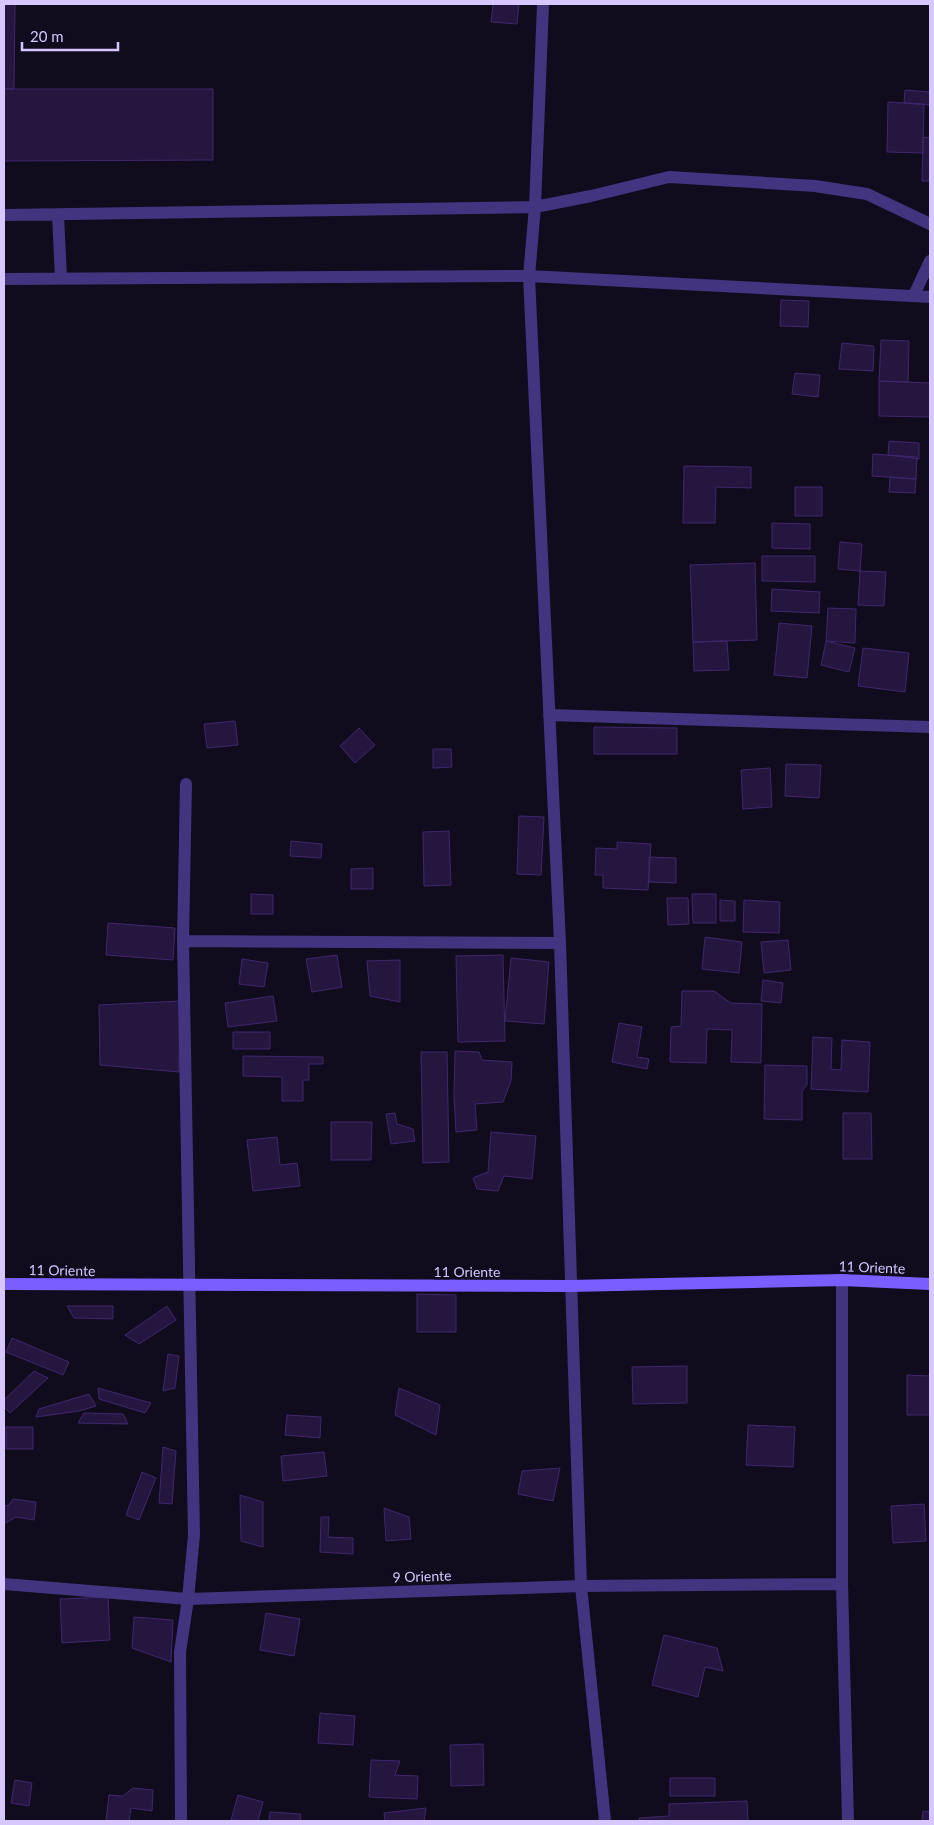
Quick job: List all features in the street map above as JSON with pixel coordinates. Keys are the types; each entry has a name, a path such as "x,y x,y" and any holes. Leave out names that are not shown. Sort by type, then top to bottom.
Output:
{"street":[{"path":"543,4 536,207 529,276 560,943 581,1586 605,1821"},
{"path":"4,215 536,207 669,177 815,186 867,194 930,224"},
{"path":"58,215 61,278"},
{"path":"914,295 930,261"},
{"path":"4,278 529,276 930,297"},
{"path":"549,715 930,727"},
{"path":"181,1821 180,1652 188,1599 194,1535 183,940 186,784"},
{"path":"183,940 560,943"},
{"path":"842,1280 842,1584 848,1821"},
{"name":"11 Oriente","path":"4,1284 570,1286 842,1280 930,1284"},
{"name":"9 Oriente","path":"4,1584 188,1599 581,1586 842,1584"}],"building":[{"path":"4,4 15,4 14,89 4,89"},
{"path":"493,4 519,4 517,24 491,22"},
{"path":"4,89 213,89 213,160 4,161"},
{"path":"905,90 930,92 930,105 904,103"},
{"path":"888,102 924,104 923,153 887,152"},
{"path":"923,137 930,138 930,181 922,181"},
{"path":"781,300 809,301 808,327 780,326"},
{"path":"881,340 909,341 908,382 879,381"},
{"path":"842,343 874,346 873,371 839,369"},
{"path":"795,373 820,375 818,397 792,394"},
{"path":"879,381 930,383 930,417 879,416"},
{"path":"889,441 919,443 919,459 888,455"},
{"path":"873,454 917,457 916,479 872,476"},
{"path":"684,466 751,467 751,488 716,487 715,523 683,523"},
{"path":"890,477 916,479 915,493 889,492"},
{"path":"795,487 822,487 822,516 795,516"},
{"path":"772,523 810,524 810,549 772,548"},
{"path":"840,542 862,544 860,571 838,569"},
{"path":"762,556 815,556 815,582 762,581"},
{"path":"755,563 757,640 693,642 690,565"},
{"path":"860,571 886,572 884,606 858,605"},
{"path":"772,589 820,592 819,613 771,611"},
{"path":"828,608 856,609 855,643 826,641"},
{"path":"779,623 812,626 807,678 774,675"},
{"path":"727,641 729,670 694,671 693,642"},
{"path":"826,641 855,648 849,672 821,665"},
{"path":"863,648 909,653 905,692 858,686"},
{"path":"235,721 238,745 207,748 204,724"},
{"path":"594,727 677,728 677,754 594,754"},
{"path":"359,728 375,745 355,763 340,746"},
{"path":"433,749 451,749 452,767 433,768"},
{"path":"786,764 821,765 819,798 785,796"},
{"path":"770,768 772,807 743,809 741,770"},
{"path":"519,816 544,817 541,875 517,874"},
{"path":"449,831 451,885 424,886 423,832"},
{"path":"291,841 322,844 321,858 290,856"},
{"path":"617,842 651,844 648,890 603,888 603,875 595,875 596,848 617,849"},
{"path":"649,857 676,858 676,883 649,882"},
{"path":"373,868 373,889 351,889 351,869"},
{"path":"251,894 273,895 273,914 251,914"},
{"path":"692,894 716,894 716,923 693,923"},
{"path":"667,898 688,898 689,924 668,925"},
{"path":"720,900 735,901 735,921 720,921"},
{"path":"744,900 780,902 779,933 743,932"},
{"path":"108,923 175,928 173,960 106,955"},
{"path":"705,937 742,942 739,973 702,969"},
{"path":"788,940 791,970 764,973 761,942"},
{"path":"337,955 342,987 312,992 306,959"},
{"path":"503,955 505,1041 458,1042 456,956"},
{"path":"511,958 549,962 544,1024 505,1021"},
{"path":"242,959 268,963 264,987 239,984"},
{"path":"400,960 400,1002 370,996 367,961"},
{"path":"763,980 783,983 781,1003 761,1001"},
{"path":"682,991 714,991 731,1003 762,1004 761,1063 731,1062 732,1030 707,1029 706,1063 670,1062 671,1027 681,1026"},
{"path":"273,996 277,1021 228,1027 225,1003"},
{"path":"180,1001 179,1072 100,1065 99,1005"},
{"path":"619,1023 642,1027 637,1057 649,1059 647,1069 612,1062"},
{"path":"233,1032 270,1032 270,1049 233,1049"},
{"path":"813,1037 832,1038 831,1069 841,1070 842,1040 870,1042 868,1092 811,1089"},
{"path":"455,1051 479,1052 482,1060 512,1062 511,1081 503,1102 475,1104 477,1130 456,1132 454,1096"},
{"path":"421,1052 447,1052 449,1162 423,1163"},
{"path":"243,1056 323,1057 323,1064 309,1064 309,1080 303,1080 303,1101 282,1101 282,1077 243,1076"},
{"path":"765,1065 807,1066 807,1085 802,1091 802,1120 764,1119"},
{"path":"395,1113 397,1124 413,1129 415,1141 391,1144 386,1114"},
{"path":"843,1113 871,1113 872,1159 843,1159"},
{"path":"331,1122 372,1122 371,1160 331,1160"},
{"path":"491,1132 536,1136 532,1179 504,1176 498,1191 477,1189 473,1178 488,1172"},
{"path":"277,1137 280,1165 297,1163 300,1186 253,1191 247,1140"},
{"path":"417,1294 456,1295 456,1332 417,1332"},
{"path":"67,1306 113,1306 113,1319 74,1318"},
{"path":"167,1306 176,1320 139,1344 125,1335"},
{"path":"12,1338 69,1362 63,1375 6,1352"},
{"path":"168,1354 179,1356 175,1388 163,1391"},
{"path":"687,1366 687,1403 633,1404 632,1367"},
{"path":"34,1371 48,1378 10,1413 4,1407 4,1400"},
{"path":"907,1375 930,1376 930,1415 907,1415"},
{"path":"98,1388 151,1403 145,1413 99,1399"},
{"path":"399,1388 440,1405 436,1435 395,1415"},
{"path":"89,1394 96,1406 79,1411 36,1417 39,1409"},
{"path":"84,1413 123,1414 128,1424 78,1423"},
{"path":"287,1415 321,1417 320,1438 285,1435"},
{"path":"748,1425 795,1427 793,1467 746,1465"},
{"path":"6,1427 33,1427 33,1449 6,1449"},
{"path":"163,1447 176,1451 172,1504 159,1503"},
{"path":"324,1452 327,1476 283,1481 281,1456"},
{"path":"560,1468 553,1501 518,1494 522,1471"},
{"path":"142,1472 156,1478 139,1520 126,1515"},
{"path":"240,1495 263,1502 263,1547 241,1541"},
{"path":"13,1499 36,1502 34,1520 16,1517 4,1524 4,1505 8,1506"},
{"path":"924,1504 926,1541 893,1543 891,1506"},
{"path":"384,1508 409,1517 411,1539 386,1541"},
{"path":"321,1517 329,1517 328,1537 353,1538 353,1554 320,1552"},
{"path":"108,1597 110,1640 62,1643 60,1599"},
{"path":"266,1613 300,1619 294,1656 260,1650"},
{"path":"134,1617 173,1620 171,1662 132,1648"},
{"path":"664,1635 717,1648 723,1671 705,1667 698,1697 652,1685"},
{"path":"320,1713 355,1716 353,1745 318,1743"},
{"path":"483,1744 484,1785 451,1786 450,1745"},
{"path":"371,1760 400,1761 395,1775 418,1776 417,1799 369,1797"},
{"path":"670,1778 715,1778 715,1796 670,1796"},
{"path":"15,1780 32,1783 29,1806 11,1803"},
{"path":"133,1788 153,1790 152,1811 131,1808 129,1821 106,1821 109,1795 123,1796"},
{"path":"238,1795 263,1802 258,1821 231,1820"},
{"path":"747,1801 748,1821 640,1821 639,1818 669,1816 669,1804"},
{"path":"426,1808 424,1821 385,1821 384,1813"},
{"path":"923,1811 930,1812 930,1821 922,1821"},
{"path":"270,1812 301,1814 300,1821 269,1821"}]}
